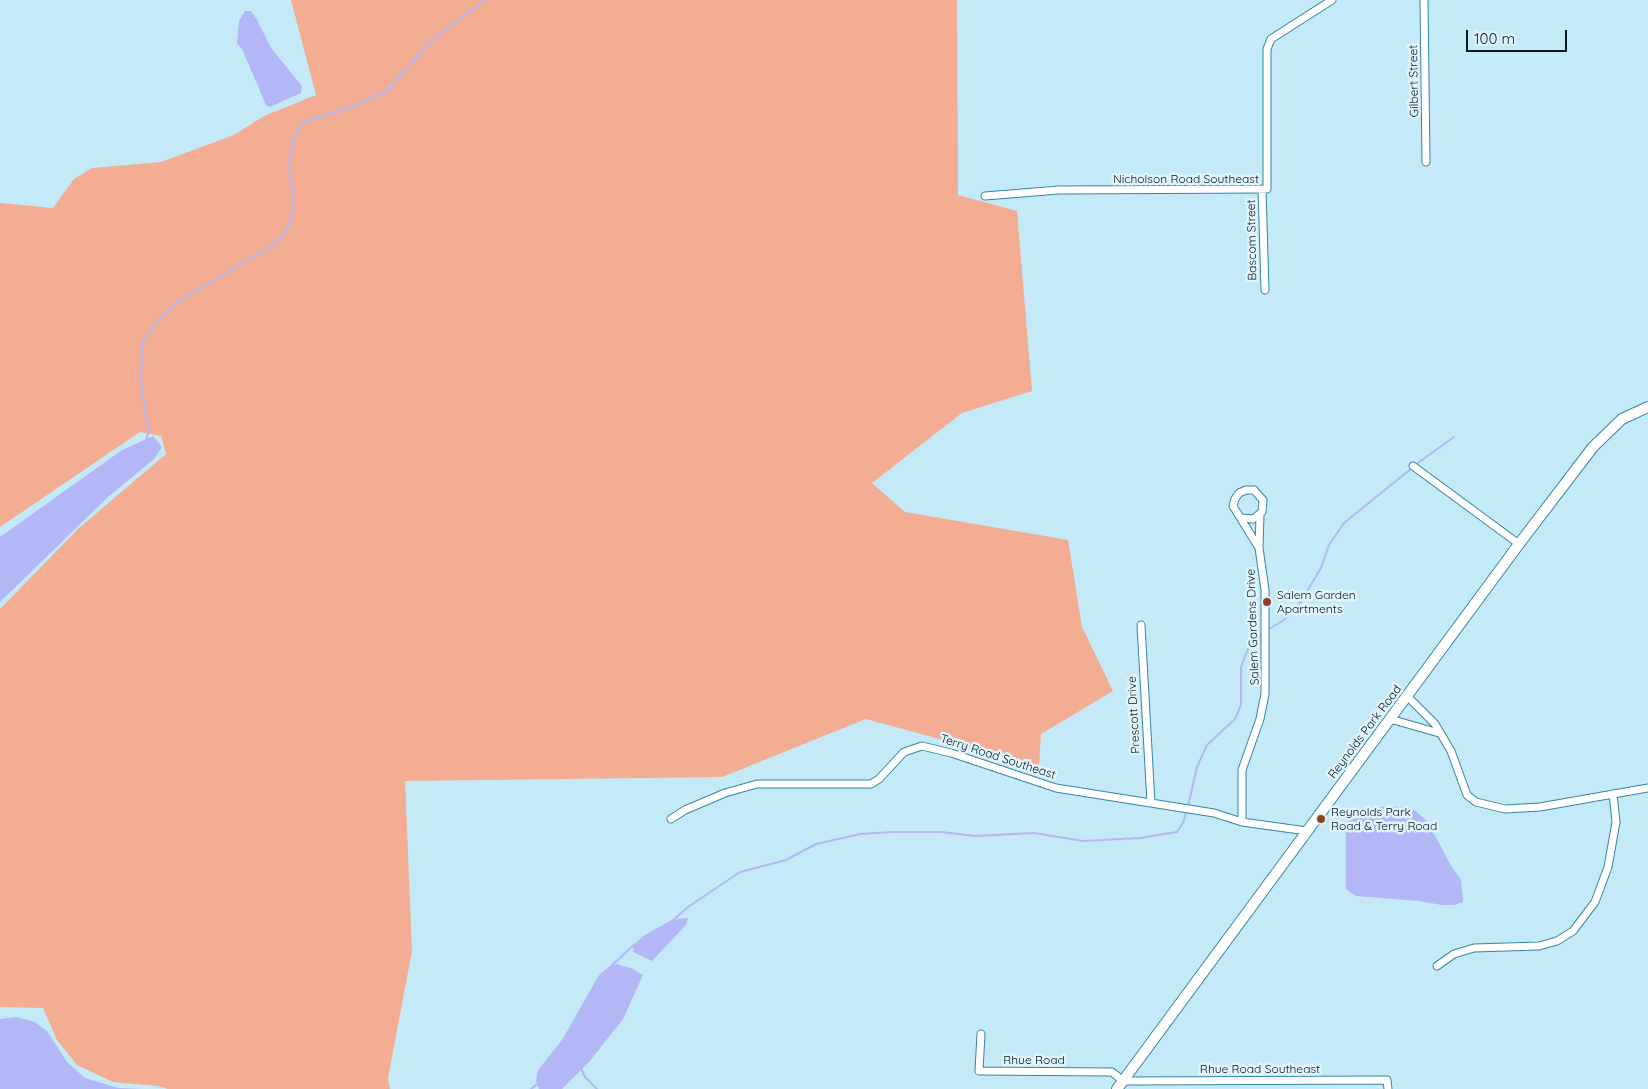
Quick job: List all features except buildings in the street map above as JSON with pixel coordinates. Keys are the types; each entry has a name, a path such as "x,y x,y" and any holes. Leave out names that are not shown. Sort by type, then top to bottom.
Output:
{"main road":[{"name":"Reynolds Park Road","path":"1120,1085 1518,544 1604,435 1627,416 1648,406"}],"street":[{"name":"Nicholson Road Southeast","path":"985,196 1030,192 1268,190 1267,49 1271,39 1332,0"},
{"name":"Gilbert Street","path":"1424,0 1426,162"},
{"name":"Bascom Street","path":"1262,190 1265,290"},
{"path":"1413,466 1518,544"},
{"name":"Salem Gardens Drive","path":"1242,822 1242,770 1260,719 1266,694 1265,590 1260,548 1260,515 1264,504 1261,496 1254,490 1246,490 1239,493 1234,502 1234,510 1242,518 1260,548"},
{"path":"1242,518 1249,520 1260,515"},
{"name":"Prescott Drive","path":"1141,625 1150,803"},
{"path":"1407,696 1435,724 1451,751 1467,795 1471,799 1485,805 1505,808 1540,807 1648,788"},
{"path":"1390,719 1439,733"},
{"name":"Terry Road Southeast","path":"671,819 685,810 725,793 758,784 871,784 886,773 904,752 922,746 952,753 1056,788 1214,813 1242,822 1307,831"},
{"path":"1437,966 1454,954 1474,948 1539,946 1557,941 1573,931 1595,902 1608,867 1616,822 1613,794"},
{"name":"Rhue Road","path":"981,1034 979,1071 1112,1072 1120,1085"},
{"name":"Rhue Road Southeast","path":"1120,1085 1388,1080 1388,1089"}],"shaded area":[{"path":"291,0 957,0 958,195 1017,211 1032,391 962,413 872,483 905,512 1068,540 1082,627 1113,691 1041,734 1039,766 866,719 722,777 405,781 412,951 388,1078 390,1089 168,1089 158,1086 113,1082 77,1065 57,1040 43,1008 0,1007 0,609 79,528 166,454 161,436 140,432 0,527 0,203 53,208 74,179 92,168 161,162 234,135 264,116 316,95"}],"water":[{"path":"245,11 251,11 271,48 302,86 301,93 270,107 266,105 242,49 237,43 239,21"},
{"path":"153,436 162,447 154,459 108,497 0,602 0,537 122,450"},
{"path":"1386,806 1412,808 1428,822 1450,864 1461,880 1463,902 1454,905 1442,905 1419,901 1356,896 1346,889 1346,829 1349,819 1357,812"},
{"path":"688,918 686,925 652,961 633,952 634,945 643,936 670,921"},
{"path":"617,964 631,968 643,975 623,1019 589,1062 562,1089 539,1089 536,1081 538,1070 562,1040 599,975 610,966"},
{"path":"16,1017 35,1022 47,1031 67,1062 85,1078 118,1088 143,1089 0,1089 0,1019"}],"waterway":[{"path":"146,440 149,430 140,381 143,341 159,319 179,301 273,245 282,237 291,220 293,201 289,161 294,139 303,122 349,108 388,90 430,42 485,0"},
{"path":"1415,465 1454,437"},
{"path":"1267,630 1284,620 1300,603 1321,568 1329,545 1344,523 1412,468"},
{"path":"1188,806 1197,767 1207,745 1235,719 1241,705 1241,667 1248,649 1263,633"},
{"path":"670,923 688,907 740,872 786,860 816,844 860,834 941,832 975,836 1034,833 1083,841 1140,838 1177,832 1184,821 1186,811"},
{"path":"609,968 635,944"},
{"path":"581,1068 585,1077 597,1089"},
{"path":"531,1089 539,1083"}],"place":[{"name":"Salem Garden Apartments","path":"1267,602"},
{"name":"Reynolds Park Road & Terry Road","path":"1321,819"}]}
